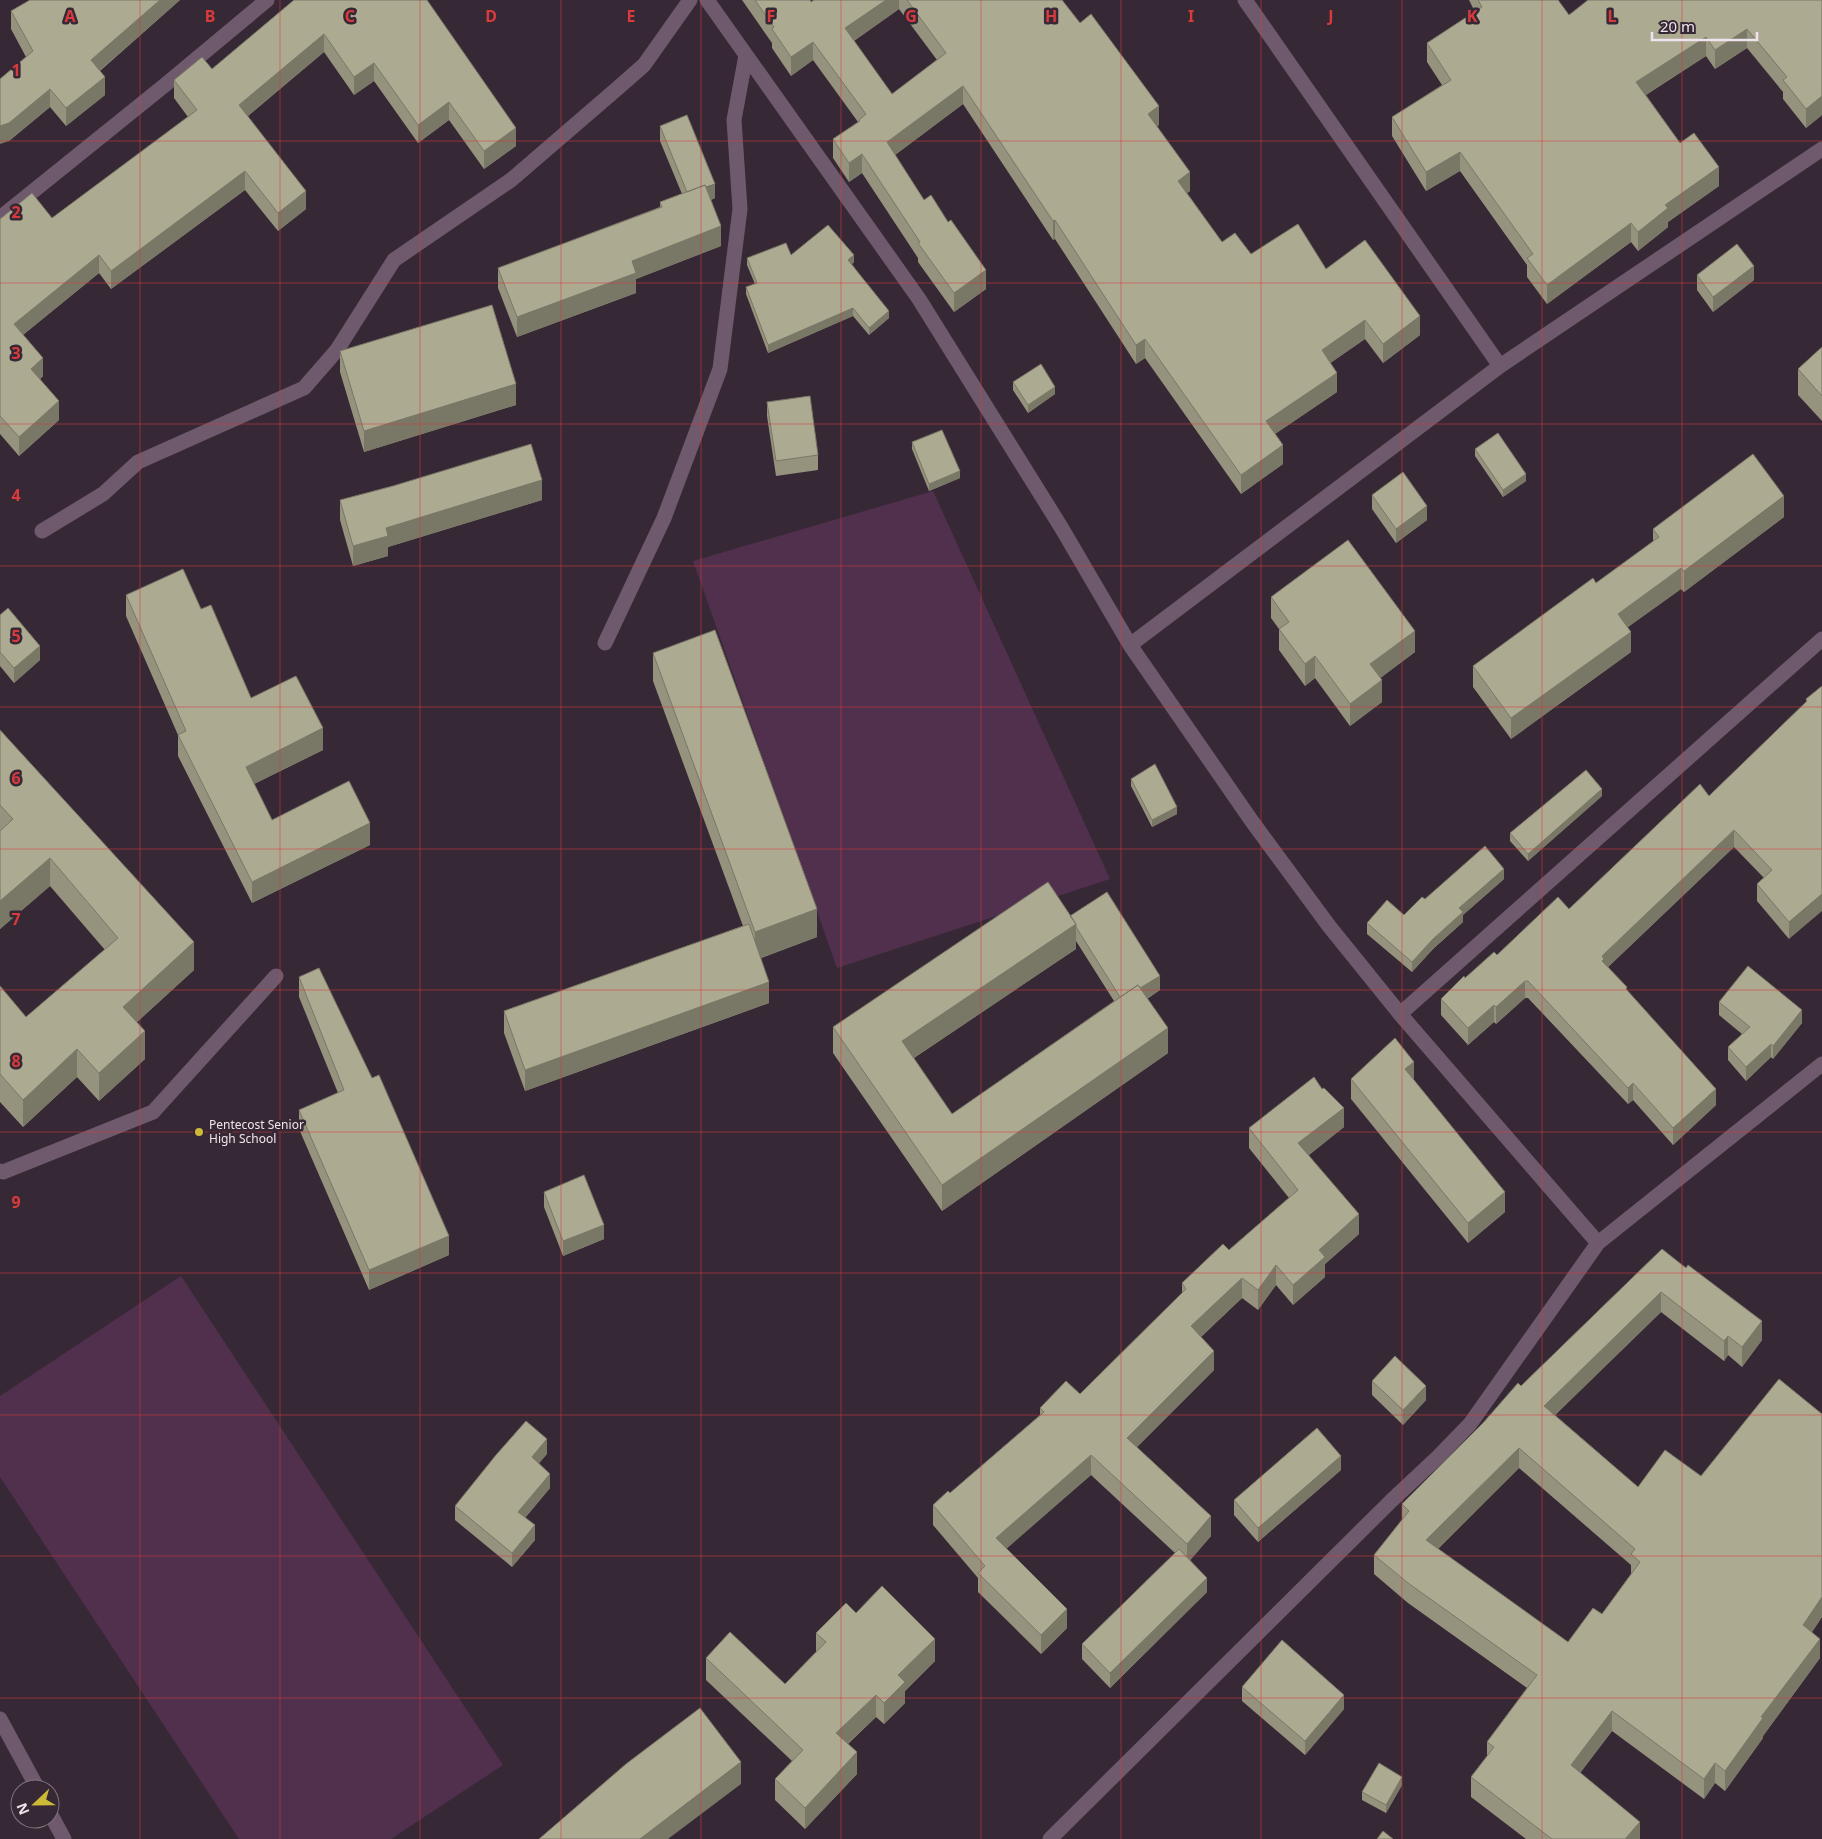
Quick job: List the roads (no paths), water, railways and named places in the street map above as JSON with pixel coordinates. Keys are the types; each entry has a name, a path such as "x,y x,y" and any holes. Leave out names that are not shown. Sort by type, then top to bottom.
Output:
{"street":[{"path":"0,218 267,0"},
{"path":"42,531 103,494 138,462 304,388 337,350 394,260 511,180 619,87 644,65 690,0"},
{"path":"707,0 919,299 1061,527 1130,645 1251,820 1329,926 1400,1014 1598,1243"},
{"path":"1246,0 1500,366"},
{"path":"605,643 664,518 720,368 740,209 734,120 746,55"},
{"path":"1130,645 1500,366 1822,149"},
{"path":"1400,1014 1822,639"},
{"path":"0,1171 3,1172 153,1112 276,976"},
{"path":"1058,1837 1391,1501 1470,1424 1598,1243 1822,1064"},
{"path":"0,1719 33,1779"}],"place":[{"name":"Pentecost Senior High School","path":"199,1132"}]}
